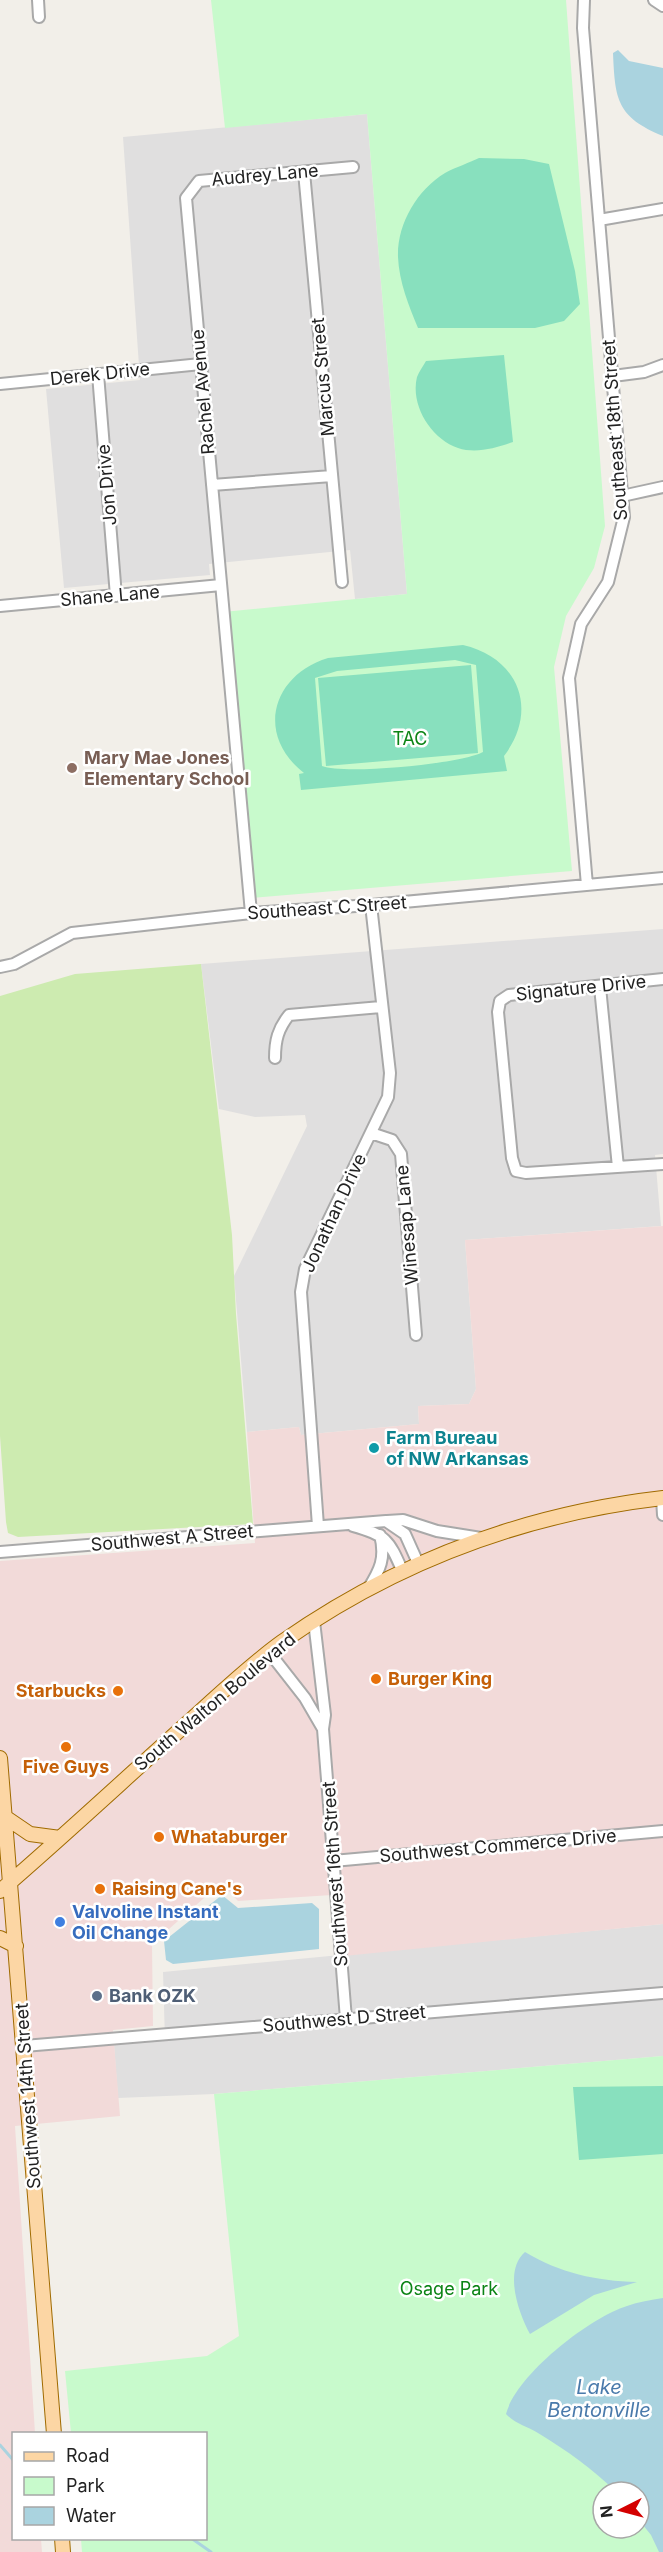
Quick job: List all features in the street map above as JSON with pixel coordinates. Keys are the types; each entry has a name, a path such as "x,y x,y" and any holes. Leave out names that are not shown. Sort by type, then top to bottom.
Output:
{"main road":[{"name":"South Walton Boulevard","path":"5,1887 269,1652 314,1621 368,1589 402,1570 481,1538 580,1510 662,1498"},
{"name":"Southwest 14th Street","path":"0,1758 5,1817 5,1887 16,1946 54,2432"},
{"path":"5,1817 30,1834 60,1838"},
{"path":"0,1938 16,1946"}],"street":[{"path":"38,0 39,17"},
{"name":"Southeast 18th Street","path":"584,0 583,28 624,517 620,541 608,582 581,624 569,678 586,885"},
{"path":"654,0 663,6"},
{"name":"Audrey Lane","path":"186,198 199,181 353,167"},
{"name":"Marcus Street","path":"304,172 342,582"},
{"name":"Rachel Avenue","path":"186,198 251,913"},
{"path":"599,220 663,208"},
{"name":"Derek Drive","path":"0,384 201,363"},
{"path":"613,376 644,372 663,365"},
{"name":"Jon Drive","path":"98,374 116,596"},
{"path":"212,485 332,476"},
{"path":"622,496 663,487"},
{"name":"Shane Lane","path":"0,606 220,585"},
{"name":"Southeast C Street","path":"0,967 14,964 72,933 251,913 371,905 663,878"},
{"name":"Jonathan Drive","path":"318,1526 301,1292 305,1269 388,1097 390,1073 371,905"},
{"name":"Signature Drive","path":"618,1167 526,1173 516,1171 498,1012 500,1001 509,995 663,979"},
{"path":"600,987 618,1167 663,1164"},
{"path":"275,1058 275,1042 279,1027 289,1015 381,1007"},
{"name":"Winesap Lane","path":"371,1133 392,1140 401,1154 416,1335"},
{"path":"662,1498 663,1515"},
{"name":"Southwest A Street","path":"0,1552 403,1520 436,1531 481,1538"},
{"path":"386,1521 405,1534 418,1563"},
{"name":"Southwest A Street","path":"344,1524 380,1535"},
{"path":"380,1535 389,1541 402,1570"},
{"path":"368,1589 380,1568 384,1552 380,1535"},
{"name":"Southwest 16th Street","path":"314,1621 325,1715 323,1729 346,2019"},
{"name":"Southwest 16th Street","path":"269,1652 305,1698 323,1729"},
{"name":"Southwest Commerce Drive","path":"333,1861 663,1831"},
{"name":"Southwest D Street","path":"24,2046 663,1993"}],"shaded area":[{"path":"367,114 407,594 355,599 350,550 209,564 210,575 64,588 46,389 140,380 123,137"},
{"path":"663,929 663,1154 655,1155 661,1226 465,1240 476,1389 469,1404 418,1406 419,1424 301,1435 299,1427 247,1432 234,1276 307,1126 305,1115 255,1117 219,1109 201,964"},
{"path":"663,1226 663,1924 334,1957 332,1895 238,1901 221,1883 152,1944 153,2026 113,2030 120,2116 15,2126 35,2432 12,2432 12,2540 41,2540 42,2552 0,2552 0,1561 255,1543 247,1432 299,1427 301,1435 419,1424 418,1406 469,1404 476,1389 465,1240"},
{"path":"663,1924 663,2056 214,2094 118,2098 114,2045 165,2040 163,1972"}],"green space":[{"name":"TAC","path":"211,0 566,0 605,526 594,568 566,616 554,667 572,871 250,898 223,612 407,594 367,114 225,128"},
{"path":"479,158 524,159 549,164 575,271 580,304 564,321 535,328 418,328 400,276 399,245 405,220 418,198 435,180"},
{"path":"504,355 513,442 479,450 465,450 448,444 431,429 417,399 417,377 426,361"},
{"path":"463,645 498,661 510,674 518,688 521,704 520,721 515,739 504,756 507,771 301,790 299,774 304,773 289,758 279,741 275,724 277,708 283,692 294,678 309,666 328,658","holes":["455,660 476,665 483,752 452,761 402,767 353,769 322,766 315,678 337,671"]},
{"path":"471,665 478,753 326,766 318,678"},
{"path":"201,964 232,1235 253,1524 18,1537 8,1533 6,1522 0,1436 0,996 75,974"},
{"name":"Osage Park","path":"663,2056 663,2552 82,2552 81,2540 207,2540 207,2432 71,2432 65,2371 207,2356 239,2336 214,2094"},
{"path":"663,2086 663,2154 579,2160 573,2087"}],"water":[{"path":"618,50 629,61 663,68 663,136 636,122 627,114 622,105 615,83 613,53"},
{"path":"222,1895 238,1908 312,1903 319,1909 319,1949 173,1964 166,1960 164,1941"},
{"path":"525,2252 565,2270 593,2278 637,2282 594,2295 530,2334 521,2315 514,2281 518,2260"},
{"name":"Lake Bentonville","path":"663,2298 663,2552 659,2552 651,2535 651,2480 603,2480 569,2453 506,2414 524,2382 556,2350 593,2322 611,2312 636,2303"}],"waterway":[{"path":"0,2445 12,2459"},
{"path":"194,2540 211,2552"}],"place":[{"name":"Mary Mae Jones Elementary School","path":"72,768"},
{"name":"Farm Bureau of NW Arkansas","path":"374,1448"},
{"name":"Burger King","path":"376,1679"},
{"name":"Starbucks","path":"118,1691"},
{"name":"Five Guys","path":"66,1747"},
{"name":"Whataburger","path":"159,1837"},
{"name":"Raising Cane's","path":"100,1889"},
{"name":"Valvoline Instant Oil Change","path":"60,1922"},
{"name":"Bank OZK","path":"97,1996"}]}
